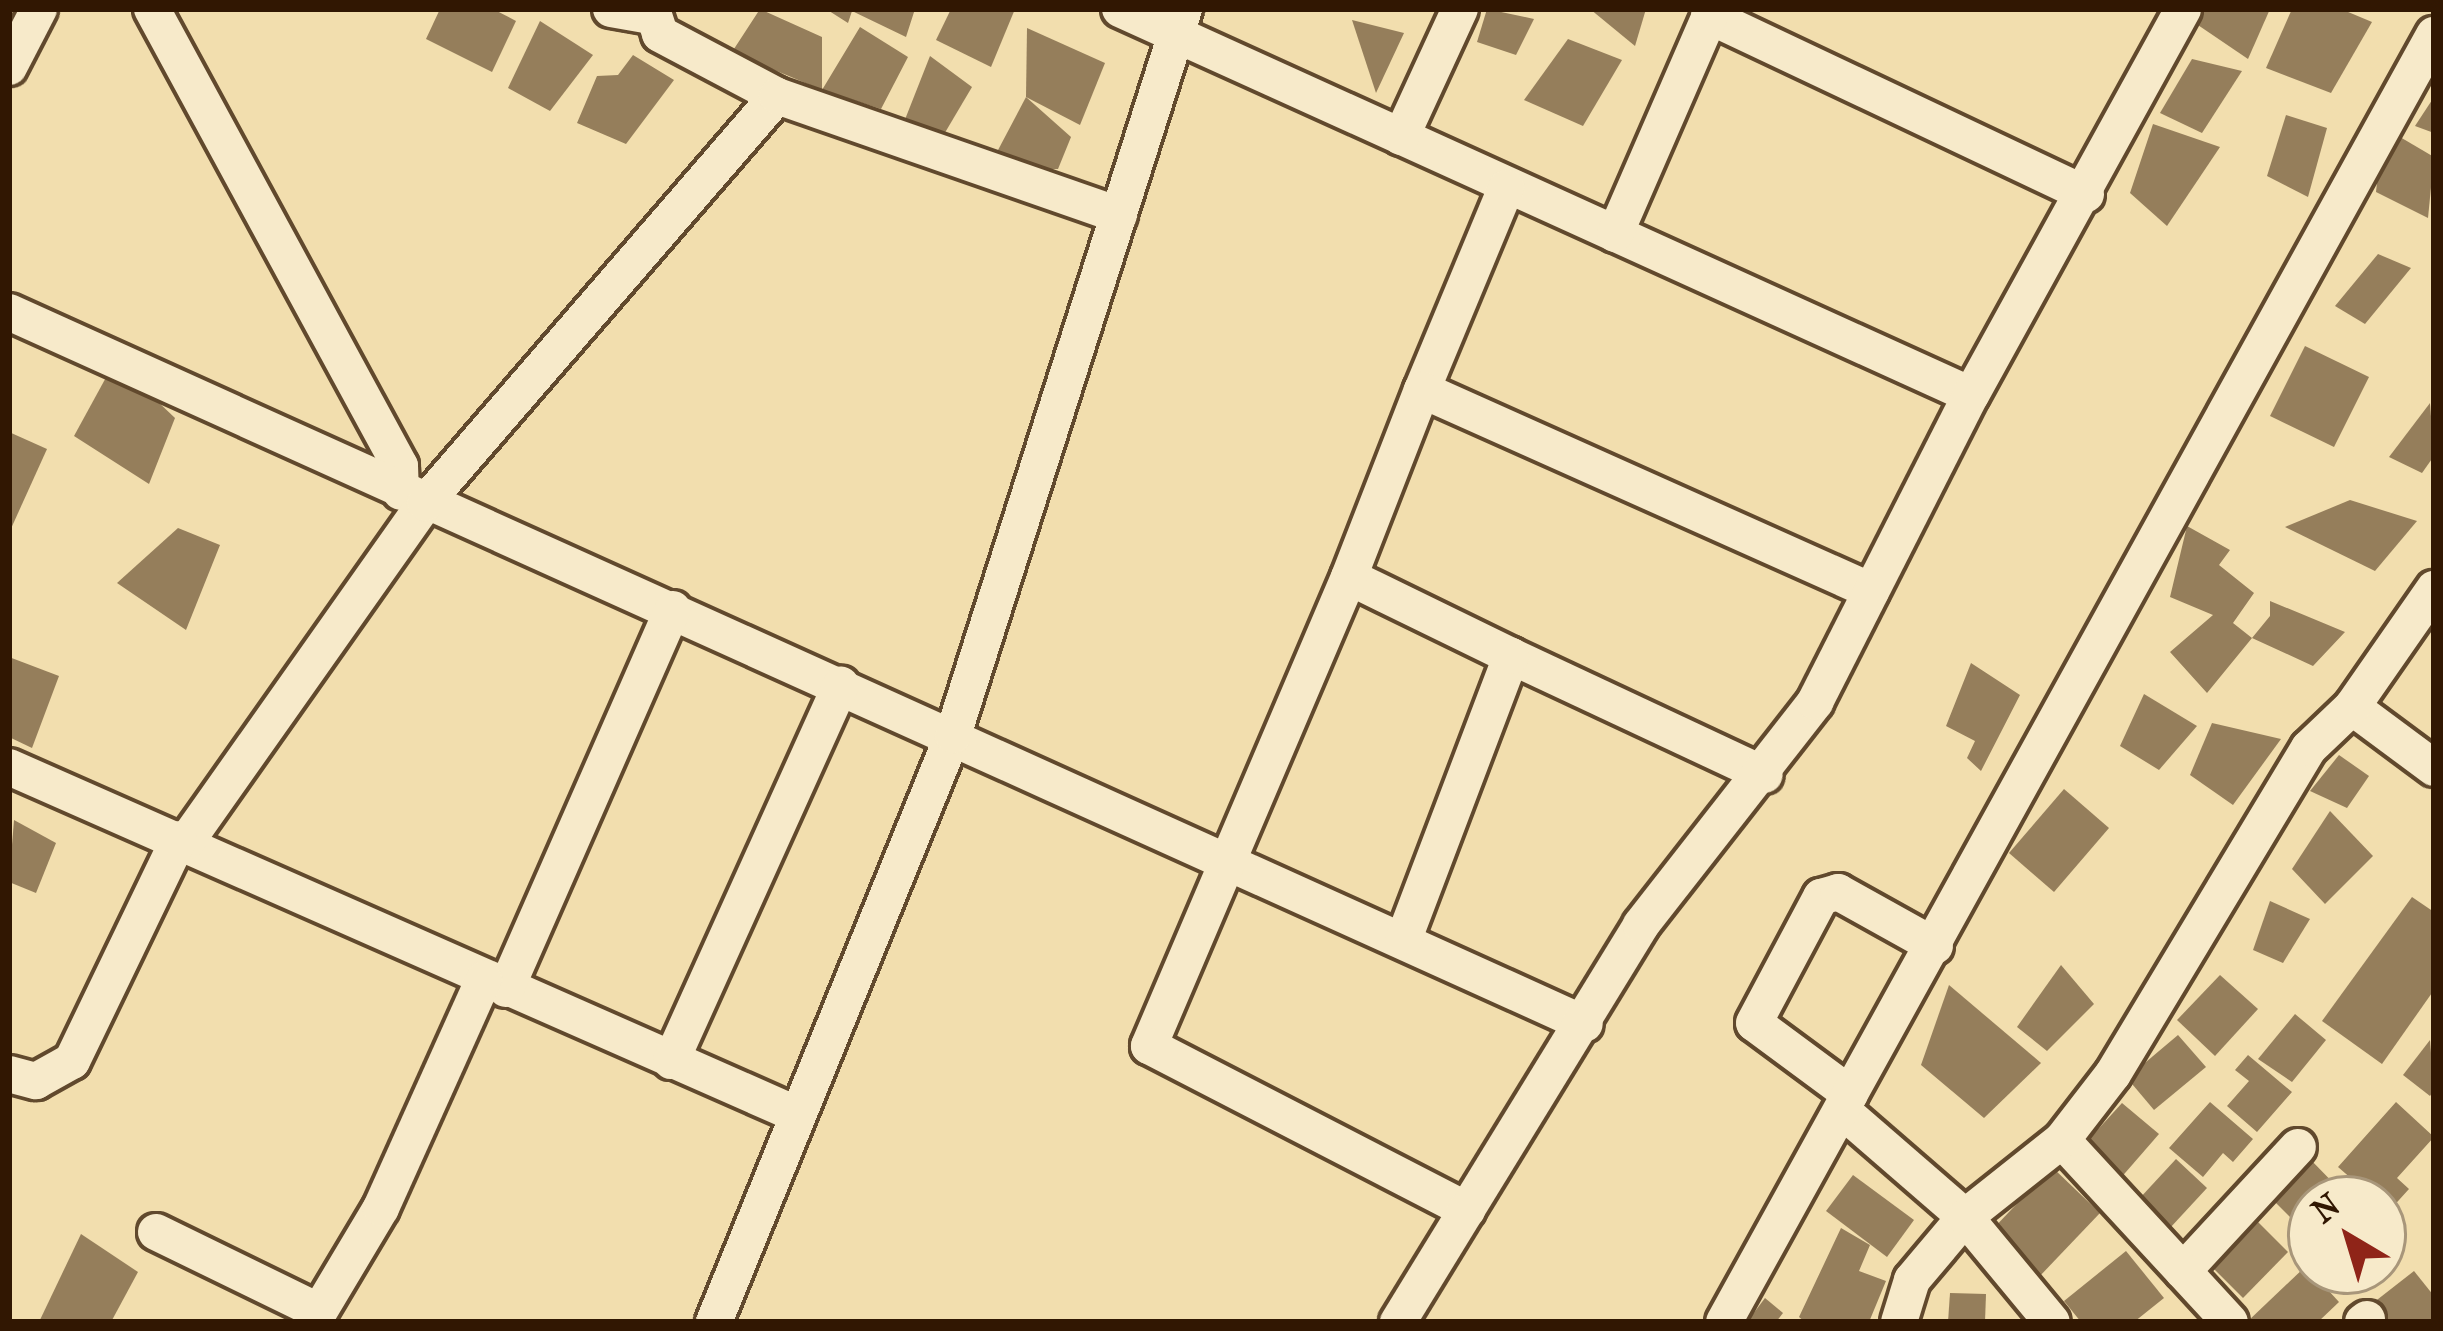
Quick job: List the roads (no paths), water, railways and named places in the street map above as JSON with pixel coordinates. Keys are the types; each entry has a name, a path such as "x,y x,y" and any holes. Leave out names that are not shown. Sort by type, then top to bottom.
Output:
{"street":[{"path":"9,67 39,9"},
{"path":"611,9 651,12 660,34 777,96 1119,215"},
{"path":"1120,9 1180,22 1506,188 1971,395"},
{"path":"1401,137 1460,9"},
{"path":"1399,1322 1585,1024 1641,925 1765,775 1815,702 1971,395 2086,194 2183,9"},
{"path":"161,13 413,498"},
{"path":"1615,234 1711,13 2086,194"},
{"path":"714,1322 952,735 1180,22"},
{"path":"1724,1322 2434,35"},
{"path":"9,1074 36,1082 72,1061 182,841 413,498 777,96"},
{"path":"1467,1210 1149,1046 1349,577 1506,188"},
{"path":"9,312 1585,1024"},
{"path":"1422,390 1871,591"},
{"path":"1349,577 1765,775"},
{"path":"1899,1322 1912,1280 1965,1217 2062,1140 2189,954 2309,748 2352,707 2434,589"},
{"path":"156,1232 315,1317 381,1208 495,984 673,610"},
{"path":"1403,940 1511,656"},
{"path":"671,1060 841,685"},
{"path":"2352,707 2434,767"},
{"path":"9,767 798,1115"},
{"path":"1935,946 1838,892 1821,897 1754,1023 1848,1104 1965,1217 2052,1322"},
{"path":"2062,1140 2230,1322"},
{"path":"2183,1271 2298,1147"}]}
